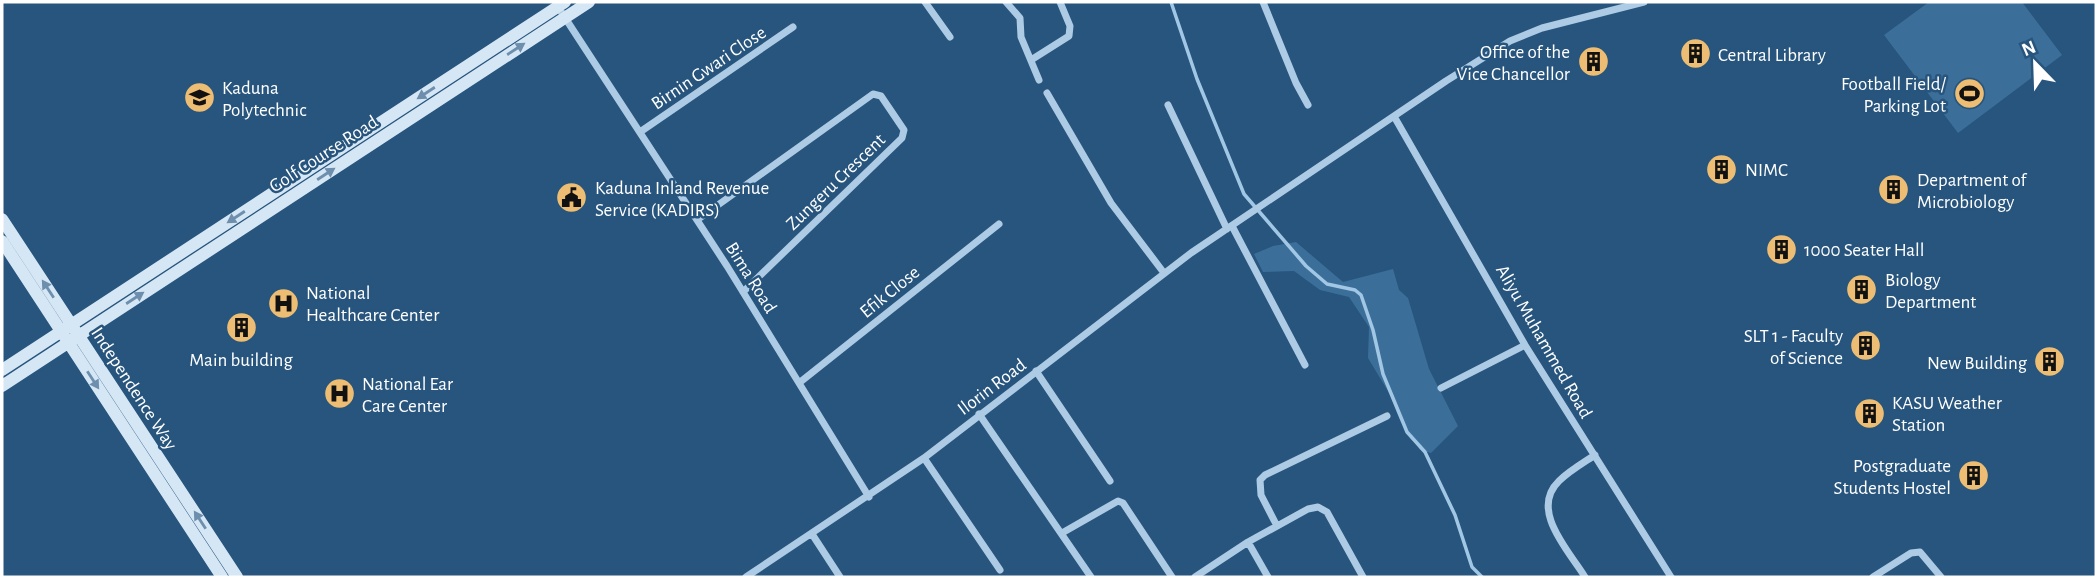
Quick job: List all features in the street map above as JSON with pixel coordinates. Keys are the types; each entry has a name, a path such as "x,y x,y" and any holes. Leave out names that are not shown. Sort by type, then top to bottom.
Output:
{"main road":[{"name":"Golf Course Road","path":"70,334 563,9 589,2"},
{"name":"Independence Way","path":"2,219 70,334 222,577"},
{"name":"Independence Way","path":"2,241 70,334 237,577"},
{"path":"2,370 70,334"},
{"path":"2,386 70,334"}],"street":[{"path":"925,2 950,37"},
{"path":"1006,2 1020,18 1021,37 1039,80"},
{"path":"1031,60 1069,36 1070,26 1060,2"},
{"path":"1263,2 1296,83 1308,105"},
{"name":"Ilorin Road","path":"746,577 924,458 1164,273 1229,227 1510,41 1542,27 1644,2"},
{"name":"Bima Road","path":"563,9 743,292 869,497"},
{"name":"Birnin Gwari Close","path":"640,132 793,27"},
{"path":"1047,93 1111,203 1164,273"},
{"name":"Zungeru Crescent","path":"697,220 873,94 881,96 904,130 901,138 743,292"},
{"path":"1168,104 1229,227 1305,365"},
{"name":"Aliyu Muhammed Road","path":"1395,118 1525,345 1671,577"},
{"name":"Efik Close","path":"799,383 999,224"},
{"path":"1441,388 1525,345"},
{"path":"1036,371 1110,481"},
{"path":"979,414 1091,577"},
{"path":"1277,526 1261,495 1260,480 1265,475 1387,416"},
{"path":"1585,577 1549,521 1549,500 1557,482 1595,454"},
{"path":"924,458 1000,570"},
{"path":"1062,533 1118,500 1123,503 1172,577"},
{"path":"1195,577 1248,542 1308,509 1318,508 1326,512 1363,577"},
{"path":"812,534 840,577"},
{"path":"1248,542 1268,577"},
{"path":"1873,577 1911,552 1920,552 1941,577"}],"shaded area":[{"name":"Football Field/ Parking Lot","path":"1929,2 2022,2 2062,55 1958,133 1884,35"},
{"path":"1296,242 1343,282 1393,269 1399,290 1408,298 1429,369 1458,426 1431,453 1420,450 1400,420 1389,393 1368,358 1369,327 1349,297 1320,290 1294,271 1263,272 1254,254 1273,246"}],"waterway":[{"path":"1171,2 1197,79 1244,194 1306,266 1327,284 1355,290 1361,295 1373,330 1383,374 1407,432 1425,452 1455,515 1472,567 1482,577"}],"place":[{"name":"Central Library","path":"1695,54"},
{"name":"Office of the Vice Chancellor","path":"1593,62"},
{"name":"Football Field/ Parking Lot","path":"1969,94"},
{"name":"Kaduna Polytechnic","path":"199,98"},
{"name":"NIMC","path":"1722,169"},
{"name":"Department of Microbiology","path":"1894,190"},
{"name":"Kaduna Inland Revenue Service (KADIRS)","path":"572,198"},
{"name":"1000 Seater Hall","path":"1781,249"},
{"name":"Biology Department","path":"1862,290"},
{"name":"National Healthcare Center","path":"283,303"},
{"name":"Main building","path":"241,328"},
{"name":"SLT 1 - Faculty of Science","path":"1866,346"},
{"name":"New Building","path":"2050,362"},
{"name":"National Ear Care Center","path":"339,394"},
{"name":"KASU Weather Station","path":"1869,413"},
{"name":"Postgraduate Students Hostel","path":"1974,476"}]}
